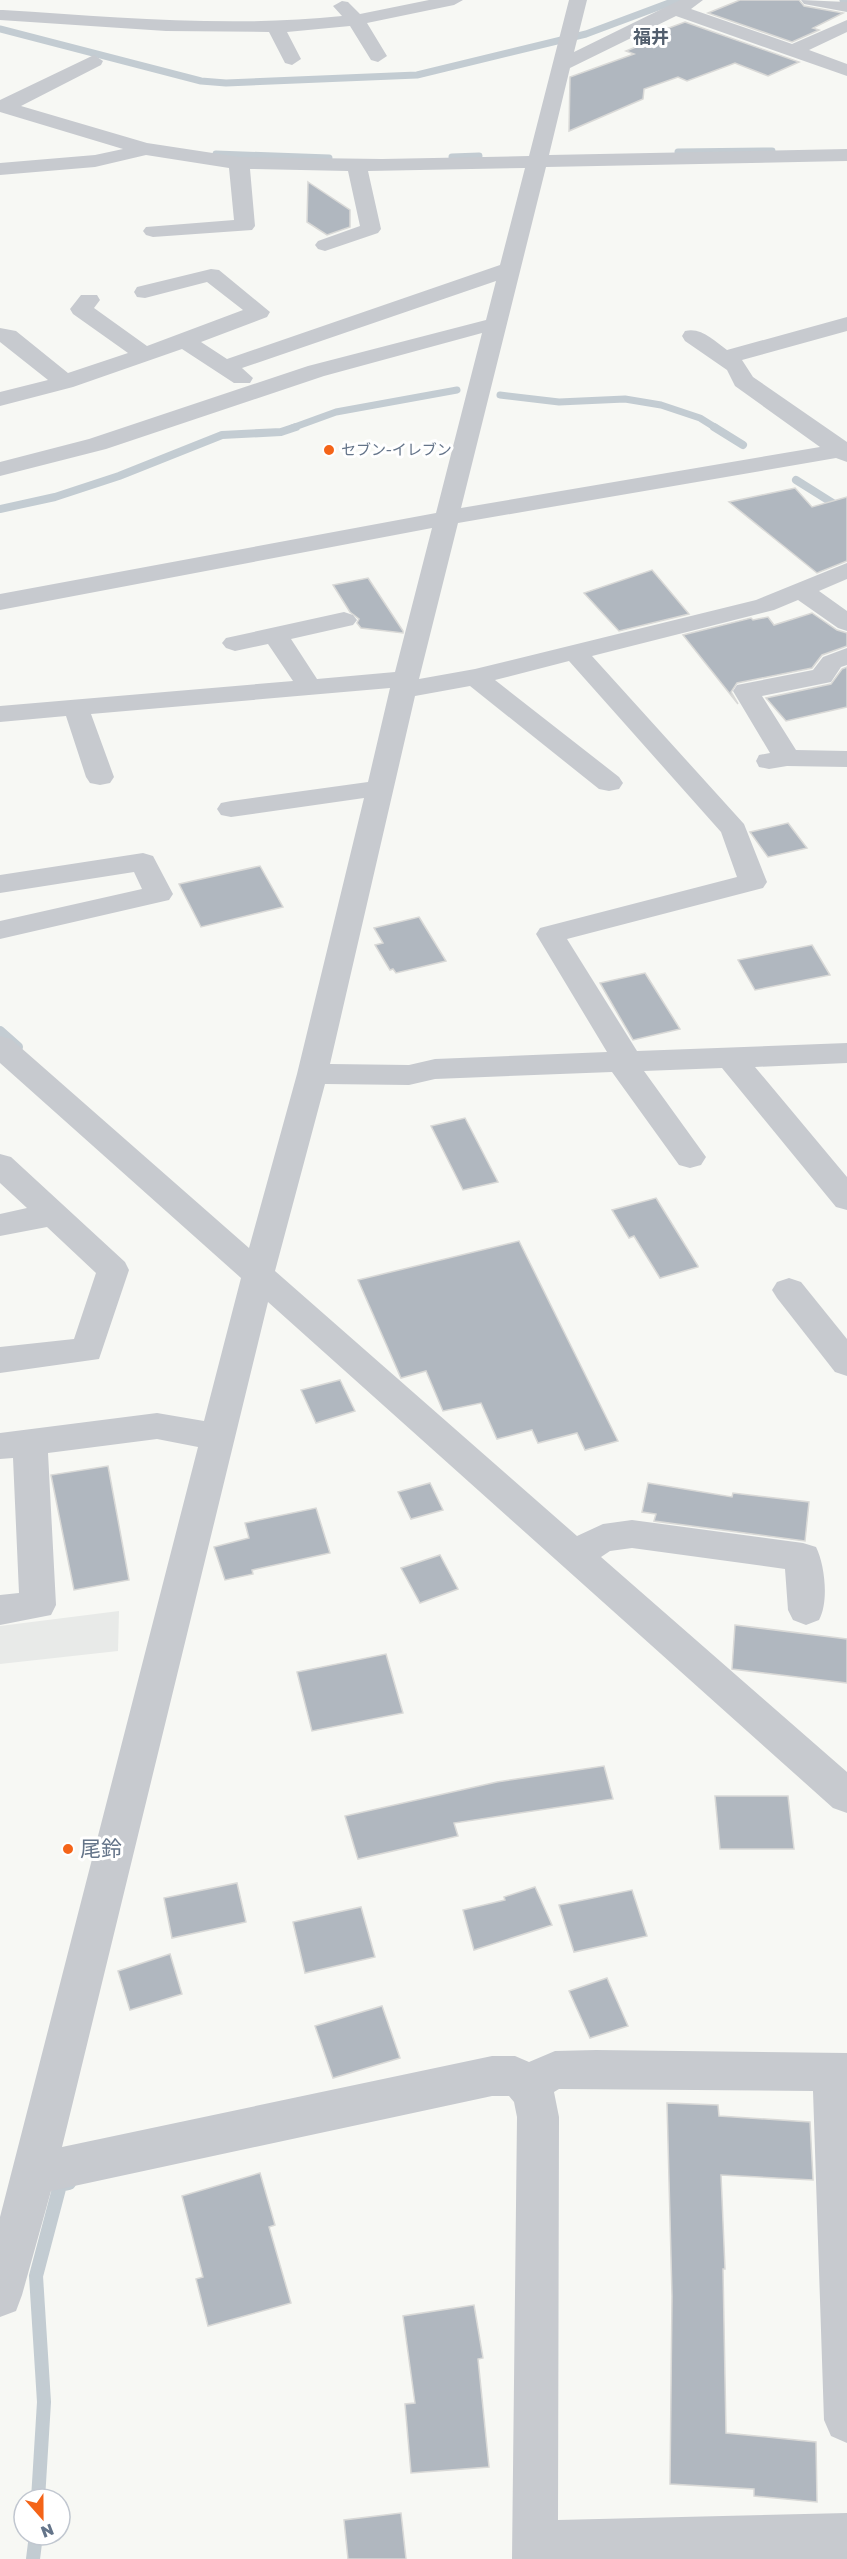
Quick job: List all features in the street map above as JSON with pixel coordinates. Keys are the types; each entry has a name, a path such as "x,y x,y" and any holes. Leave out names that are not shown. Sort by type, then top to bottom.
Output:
{"street":[{"path":"2,16 25,0"},
{"path":"336,0 355,19 378,56"},
{"path":"2,16 135,24 275,26 355,19 454,0"},
{"path":"0,2295 34,2174 258,1274 312,1074 404,685 578,0"},
{"path":"565,48 675,9 694,0"},
{"path":"810,0 847,7"},
{"path":"675,9 847,70"},
{"path":"792,51 847,25"},
{"path":"275,26 292,59"},
{"path":"2,106 94,61"},
{"path":"2,106 145,149 239,163 357,165 847,155"},
{"path":"0,169 95,161 145,149"},
{"path":"153,231 245,226 239,163"},
{"path":"326,245 371,229 357,165"},
{"path":"225,367 510,269"},
{"path":"0,399 65,382 184,341 259,312 211,275 145,292"},
{"path":"89,300 81,309 145,355"},
{"path":"0,469 36,462 90,446 344,362 495,324"},
{"path":"724,358 847,324"},
{"path":"0,335 8,336 65,382"},
{"path":"693,336 737,367 743,381 845,452"},
{"path":"184,341 259,389"},
{"path":"0,602 387,531 448,517 845,452"},
{"path":"0,714 310,687 404,685 475,677 765,604 847,570"},
{"path":"801,590 847,623"},
{"path":"235,643 344,620"},
{"path":"275,635 310,687"},
{"path":"575,653 734,830 753,882 550,934 625,1062 690,1157"},
{"path":"847,656 832,662 822,676 746,691 778,760 847,759"},
{"path":"475,677 609,783"},
{"path":"76,708 100,777"},
{"path":"231,809 380,788"},
{"path":"0,884 143,862 159,894 0,930"},
{"path":"0,1046 258,1274 582,1551 847,1796"},
{"path":"312,1074 409,1075 435,1069 847,1053"},
{"path":"730,1057 847,1199"},
{"path":"0,1165 51,1215 113,1270 87,1350 0,1360"},
{"path":"0,1225 51,1215"},
{"path":"789,1290 847,1363"},
{"path":"0,1610 38,1605 15,1444 157,1426 217,1437"},
{"path":"582,1551 603,1538 632,1534 803,1557 806,1610"},
{"path":"527,2084 555,2070 840,2072 847,2420"},
{"path":"34,2174 492,2076 515,2076 527,2084 535,2098 538,2117 535,2552 847,2537"}],"shaded area":[{"path":"119,1611 118,1651 0,1664 0,1626"}],"building":[{"path":"740,0 799,0 804,6 843,13 813,28 819,30 792,42 708,13"},
{"path":"685,22 799,62 768,76 735,63 687,81 678,77 644,89 643,99 569,131 570,77 634,54 626,51 663,36 655,33"},
{"path":"308,182 350,210 350,227 327,235 307,222"},
{"path":"795,488 812,507 847,497 847,561 817,573 729,502"},
{"path":"652,570 689,614 619,631 584,593"},
{"path":"368,578 403,633 361,628 357,623 359,619 350,612 333,585"},
{"path":"812,613 837,630 847,633 847,646 822,655 812,668 737,683 731,692 738,704 683,635 751,618 753,620 768,617 774,625"},
{"path":"847,667 847,707 786,721 766,698 831,684 842,669"},
{"path":"788,823 807,848 768,857 750,832"},
{"path":"260,866 283,907 201,927 179,884"},
{"path":"419,917 446,961 396,973 393,969 390,970 375,945 383,943 374,928"},
{"path":"812,945 830,975 755,990 738,960"},
{"path":"645,973 680,1029 633,1040 600,983"},
{"path":"465,1118 498,1182 463,1190 431,1126"},
{"path":"656,1198 698,1267 660,1278 634,1236 629,1238 612,1210"},
{"path":"519,1241 618,1441 585,1450 577,1433 538,1443 532,1430 497,1439 481,1403 443,1411 426,1371 401,1378 358,1280"},
{"path":"340,1380 355,1411 316,1423 301,1390"},
{"path":"108,1466 129,1580 74,1590 51,1475"},
{"path":"430,1483 443,1510 411,1519 398,1492"},
{"path":"648,1483 732,1497 733,1493 809,1502 805,1541 654,1521 656,1514 642,1512"},
{"path":"316,1508 330,1553 252,1570 253,1574 225,1580 214,1547 249,1538 245,1523"},
{"path":"440,1555 458,1589 420,1603 401,1568"},
{"path":"735,1625 847,1639 847,1683 732,1669"},
{"path":"386,1654 403,1713 312,1731 297,1672"},
{"path":"604,1766 613,1799 454,1823 458,1836 358,1859 345,1816 497,1782"},
{"path":"715,1796 788,1796 794,1849 720,1849"},
{"path":"237,1883 246,1922 172,1938 164,1898"},
{"path":"535,1887 552,1925 474,1950 463,1910 505,1900 504,1897"},
{"path":"632,1890 647,1936 574,1952 559,1905"},
{"path":"361,1907 375,1957 305,1973 293,1922"},
{"path":"170,1954 182,1994 130,2010 118,1971"},
{"path":"607,1978 628,2026 590,2038 569,1991"},
{"path":"382,2006 400,2058 333,2078 315,2026"},
{"path":"667,2103 718,2105 719,2116 810,2122 813,2180 721,2175 725,2269 723,2269 726,2433 816,2442 817,2502 754,2496 754,2489 670,2484 672,2296"},
{"path":"260,2173 275,2225 269,2227 291,2303 208,2326 196,2279 203,2277 182,2196"},
{"path":"474,2305 483,2358 478,2359 489,2467 411,2473 405,2404 415,2403 403,2316"},
{"path":"401,2513 406,2559 348,2559 344,2520"}],"waterway":[{"path":"0,29 201,81 226,83 417,75 586,34 677,0"},
{"path":"843,0 847,1"},
{"path":"678,152 772,151"},
{"path":"216,154 329,158"},
{"path":"452,157 479,156"},
{"path":"292,428 336,412 457,390"},
{"path":"500,395 559,402 625,399 661,405 700,418 716,428"},
{"path":"0,509 55,497 119,476 222,435 281,432 296,427"},
{"path":"714,427 743,445"},
{"path":"796,480 847,512"},
{"path":"0,1031 18,1047"},
{"path":"39,2487 44,2402 36,2276 60,2185 69,2183"},
{"path":"33,2559 34,2547"}],"place":[{"name":"セブン-イレブン","path":"329,450"},
{"name":"尾鈴","path":"68,1849"}],"district":[{"name":"福井","path":"651,37"}]}
